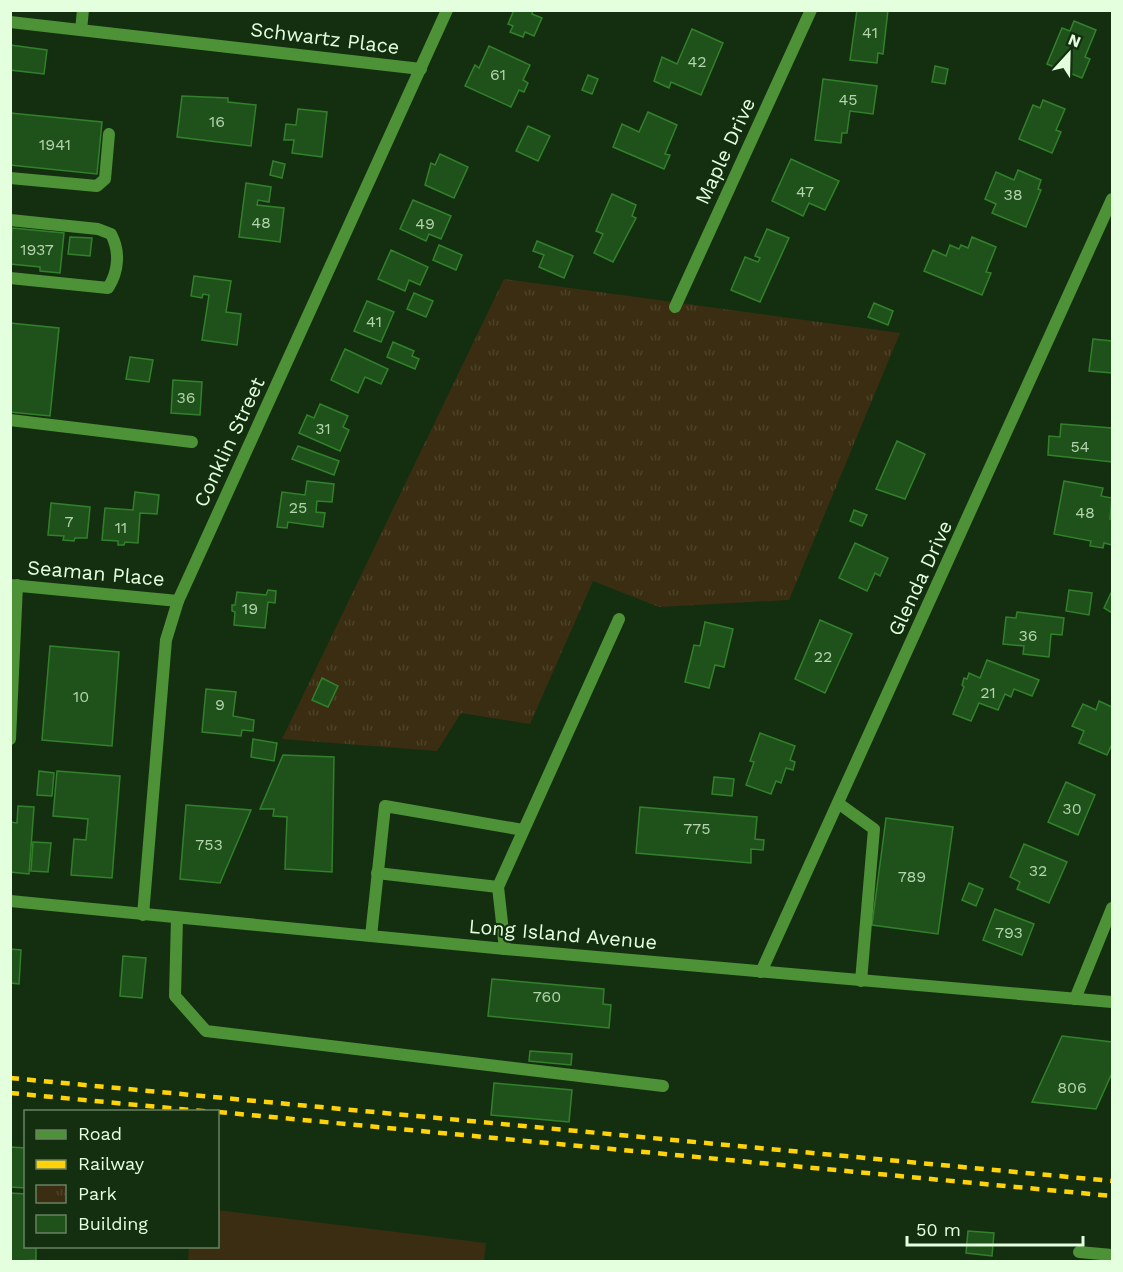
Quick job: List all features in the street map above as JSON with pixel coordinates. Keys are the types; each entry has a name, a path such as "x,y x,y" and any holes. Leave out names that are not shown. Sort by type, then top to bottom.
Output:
{"street":[{"path":"81,30 83,10"},
{"name":"Conklin Street","path":"143,915 166,640 178,600 447,10"},
{"name":"Maple Drive","path":"675,308 811,10"},
{"name":"Schwartz Place","path":"10,22 421,69"},
{"path":"10,178 97,186 105,179 109,134"},
{"name":"Glenda Drive","path":"761,972 1113,200"},
{"path":"10,220 98,229 111,234 117,246 114,280 108,288 10,278"},
{"path":"10,420 192,442"},
{"path":"10,739 14,585"},
{"name":"Seaman Place","path":"14,585 178,600"},
{"path":"505,949 498,887 619,618"},
{"path":"838,803 874,829 861,981"},
{"path":"371,936 385,806 523,830"},
{"path":"377,873 498,887"},
{"name":"Long Island Avenue","path":"10,900 143,915 505,949 1113,1002"},
{"path":"1075,999 1113,908"},
{"path":"177,918 175,996 206,1031 663,1086"},
{"path":"1079,1252 1113,1255"}],"green space":[{"path":"504,279 900,333 789,600 659,607 593,581 530,724 461,713 437,751 282,739"},
{"path":"219,1210 486,1243 484,1261 188,1261 189,1248 219,1248"}],"building":[{"path":"514,10 533,10 532,14 542,18 534,36 525,32 523,37 510,32 513,26 508,24"},
{"path":"857,10 888,10 883,54 878,53 877,63 850,60"},
{"path":"1074,21 1096,30 1085,57 1090,59 1082,78 1047,64 1062,28 1070,31"},
{"path":"692,29 723,43 701,95 671,82 669,88 654,81 662,57 677,64"},
{"path":"10,45 47,50 44,74 10,70"},
{"path":"489,46 530,65 523,80 528,83 524,92 519,90 511,107 465,86 475,65 479,68"},
{"path":"935,66 948,69 945,84 932,82"},
{"path":"588,75 598,79 592,94 582,90"},
{"path":"823,79 877,86 873,114 850,111 847,133 842,133 841,143 815,140"},
{"path":"182,96 228,98 228,102 256,105 251,146 177,137"},
{"path":"1043,100 1065,109 1056,130 1061,132 1052,153 1019,139 1033,105 1040,108"},
{"path":"298,109 327,112 322,157 292,153 294,140 284,140 286,124 296,125"},
{"path":"648,112 677,125 665,154 670,155 664,169 613,147 622,124 639,132"},
{"path":"10,113 102,122 97,174 10,165"},
{"path":"528,126 550,136 538,161 516,151"},
{"path":"440,154 468,167 454,198 425,185 431,163 435,165"},
{"path":"791,159 839,181 825,210 809,203 803,216 772,201"},
{"path":"273,161 285,164 282,178 270,175"},
{"path":"1018,170 1041,180 1038,189 1041,190 1026,227 992,213 996,204 985,199 996,172 1014,180"},
{"path":"246,183 271,187 269,202 258,200 257,205 284,208 280,242 239,237"},
{"path":"612,194 636,205 632,216 636,218 613,262 594,253 603,234 596,231"},
{"path":"413,200 451,216 441,239 429,234 426,241 400,229"},
{"path":"12,228 64,233 60,273 40,271 40,267 10,264"},
{"path":"767,229 789,238 760,302 731,290 745,257 758,262 760,258 755,256"},
{"path":"70,237 92,238 90,256 68,254"},
{"path":"972,237 996,247 986,272 991,273 982,295 924,271 933,250 946,256 950,245 959,249 961,245 968,248"},
{"path":"537,241 573,256 564,278 539,267 544,255 533,251"},
{"path":"439,245 462,255 456,270 433,260"},
{"path":"391,250 428,267 420,285 409,280 405,291 378,279"},
{"path":"194,276 231,281 226,312 241,314 237,345 202,340 209,295 203,294 202,298 191,296"},
{"path":"414,293 433,301 426,317 407,309"},
{"path":"367,301 394,312 381,342 354,331"},
{"path":"874,303 893,311 888,325 868,317"},
{"path":"10,323 59,328 50,416 10,412"},
{"path":"1093,339 1112,341 1112,373 1089,371"},
{"path":"393,342 414,351 412,356 419,359 415,369 387,357"},
{"path":"345,349 388,369 381,384 365,377 358,393 331,380"},
{"path":"130,357 153,360 149,382 126,379"},
{"path":"173,380 202,382 200,415 171,413"},
{"path":"320,404 348,416 343,427 349,430 340,451 299,433 307,415 314,418"},
{"path":"1061,424 1112,428 1112,462 1048,455 1049,436 1060,437"},
{"path":"897,441 925,454 905,499 876,489"},
{"path":"298,446 339,461 334,475 292,459"},
{"path":"307,481 334,484 332,502 317,501 316,512 325,513 323,527 288,522 287,528 277,527 282,492 305,495"},
{"path":"1064,481 1103,488 1101,496 1112,498 1110,519 1112,520 1112,545 1104,543 1103,548 1090,546 1091,541 1054,534"},
{"path":"135,492 159,495 157,514 140,513 138,543 125,542 124,545 118,545 118,541 102,540 105,508 133,510"},
{"path":"51,503 90,507 87,538 75,538 74,541 63,540 64,536 48,535"},
{"path":"854,510 867,515 862,526 850,521"},
{"path":"855,543 888,558 880,576 875,573 867,591 839,578"},
{"path":"268,590 276,591 275,603 268,602 265,628 234,625 235,612 232,611 232,605 235,605 237,592 266,595"},
{"path":"1069,590 1092,593 1089,615 1066,611"},
{"path":"1112,593 1112,613 1104,608"},
{"path":"1017,612 1064,618 1062,635 1051,634 1049,657 1023,654 1024,646 1003,644 1006,617 1016,618"},
{"path":"820,620 852,634 825,693 795,679"},
{"path":"705,622 733,629 724,667 715,665 709,688 685,682 694,645 700,646"},
{"path":"50,646 119,652 112,746 42,740"},
{"path":"987,660 1039,680 1032,696 1014,689 1011,697 1005,694 998,710 979,703 971,721 953,714 964,687 962,685 964,678 967,679 969,673 980,678"},
{"path":"322,678 338,686 328,707 312,700"},
{"path":"206,689 236,692 233,716 254,720 253,731 242,730 241,736 202,732"},
{"path":"1099,701 1112,707 1112,744 1107,755 1079,743 1084,731 1072,726 1083,704 1096,710"},
{"path":"760,733 795,746 790,760 795,762 793,770 786,768 781,783 776,781 771,794 746,785 754,762 750,761"},
{"path":"253,739 277,743 274,761 251,757"},
{"path":"283,755 334,757 332,872 285,869 287,817 273,816 274,809 260,809"},
{"path":"39,771 54,773 52,796 37,795"},
{"path":"57,771 120,776 112,878 71,875 74,839 86,840 88,819 53,816"},
{"path":"714,777 734,779 732,796 712,794"},
{"path":"1066,782 1095,795 1078,835 1048,822"},
{"path":"186,805 251,810 220,883 180,879"},
{"path":"18,806 34,807 29,874 10,872 10,822 17,823"},
{"path":"640,807 757,817 755,839 764,840 763,850 751,849 751,863 636,853"},
{"path":"886,818 953,827 938,934 872,925"},
{"path":"33,842 51,843 48,872 31,871"},
{"path":"1024,844 1067,862 1049,903 1017,889 1020,882 1010,877"},
{"path":"969,883 983,889 976,906 962,900"},
{"path":"995,909 1034,924 1022,955 983,940"},
{"path":"10,949 21,950 19,984 10,983"},
{"path":"123,956 146,958 142,998 120,996"},
{"path":"492,979 604,989 603,1004 611,1005 609,1028 488,1016"},
{"path":"1062,1036 1112,1042 1112,1073 1096,1109 1032,1102"},
{"path":"530,1051 572,1054 571,1065 529,1061"},
{"path":"494,1083 572,1090 569,1122 491,1115"},
{"path":"10,1147 24,1148 24,1188 10,1187"},
{"path":"10,1193 24,1194 24,1248 36,1248 36,1260 10,1262"},
{"path":"968,1231 994,1233 992,1256 966,1253"}],"railway":[{"path":"10,1078 1112,1181"},
{"path":"10,1093 191,1110"},
{"path":"219,1112 1112,1196"}]}
